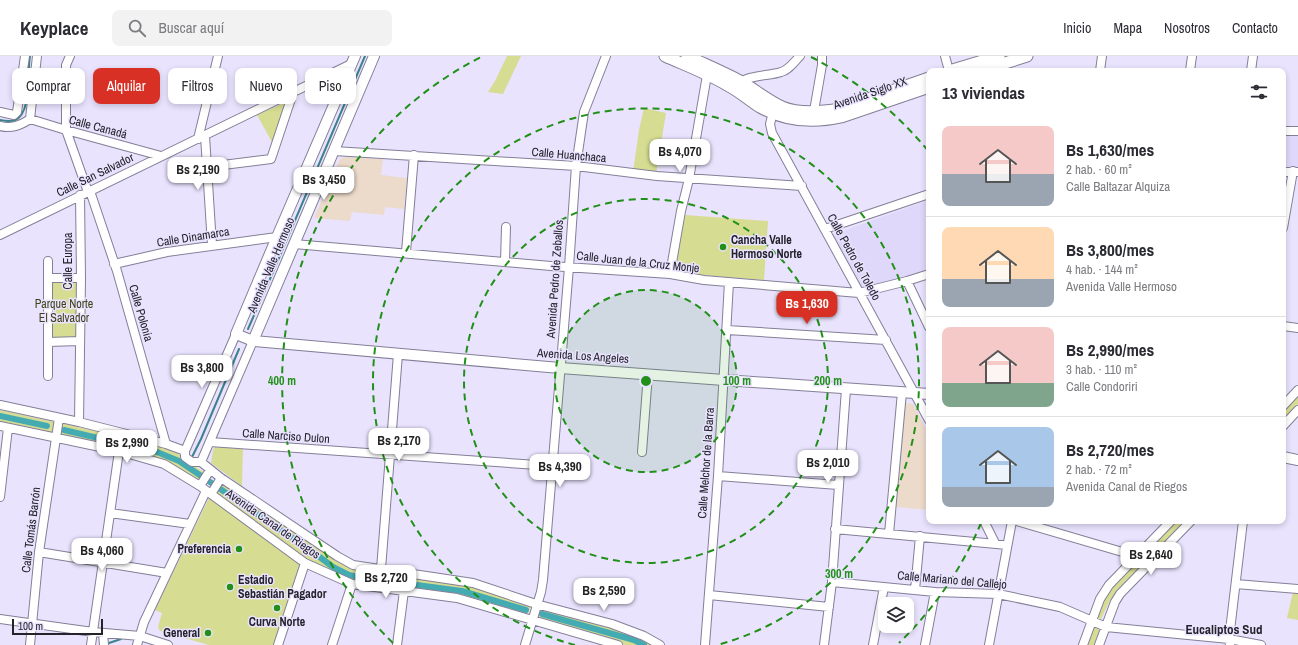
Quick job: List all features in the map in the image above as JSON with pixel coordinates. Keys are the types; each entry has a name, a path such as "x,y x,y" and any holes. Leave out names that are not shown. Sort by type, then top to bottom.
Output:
{"highway":[{"name":"Avenida Siglo XX","path":"665,56 726,84 738,86"},
{"name":"Avenida Siglo XX","path":"687,56 773,108 784,117 802,120 815,121 841,117 926,88"},
{"path":"959,68 999,56"},
{"path":"990,68 1028,56"},
{"name":"Avenida Siglo XX","path":"773,108 826,112 840,109 926,79"}],"main road":[{"name":"Avenida Valle Hermoso","path":"253,341 374,56"},
{"name":"Avenida Valle Hermoso","path":"236,334 353,60"},
{"name":"Avenida Los Angeles","path":"236,334 253,341 560,368 926,394"},
{"path":"1286,458 1298,460"}],"street":[{"path":"0,112 14,115 17,112 25,56"},
{"path":"0,126 6,128 16,126 30,119 37,56"},
{"name":"Calle Polonia","path":"70,56 66,65 66,130 114,264 166,444"},
{"path":"212,245 207,167 201,138 218,56"},
{"name":"Avenida Pedro de Zeballos","path":"525,645 536,604 541,592 543,580 576,166 584,112 606,56"},
{"path":"738,86 750,78 781,72 788,68 800,56"},
{"path":"814,111 822,66 822,56"},
{"path":"945,56 948,68"},
{"path":"1100,68 1102,56"},
{"path":"1190,68 1192,56"},
{"path":"1251,68 1253,56"},
{"name":"Calle San Salvador","path":"297,91 353,60"},
{"path":"670,274 707,75"},
{"name":"Calle San Salvador","path":"0,235 271,104"},
{"path":"207,167 271,159 289,104"},
{"name":"Calle Pedro de Toledo","path":"773,108 770,124 772,133 926,414"},
{"name":"Calle Canadá","path":"30,119 161,156"},
{"path":"1286,131 1298,131"},
{"name":"Calle Huanchaca","path":"334,150 576,166 637,174 802,186"},
{"path":"406,252 414,155"},
{"path":"1286,214 1295,172"},
{"name":"Calle Europa","path":"79,422 81,278 80,195"},
{"path":"825,229 926,195"},
{"path":"505,262 506,228"},
{"name":"Calle Dinamarca","path":"114,264 167,252 277,237"},
{"name":"Calle Juan de la Cruz Monje","path":"294,244 670,274 704,280 859,293 926,275"},
{"path":"48,260 48,376"},
{"path":"48,278 81,278"},
{"path":"906,281 926,320"},
{"name":"Calle Melchor de la Barra","path":"705,645 718,476 729,282"},
{"path":"1286,326 1298,328"},
{"path":"727,330 886,340"},
{"name":"Avenida Valle Hermoso","path":"185,451 236,334"},
{"name":"Avenida Valle Hermoso","path":"201,462 253,341"},
{"path":"48,342 80,342"},
{"path":"381,568 398,354"},
{"path":"642,452 648,374"},
{"path":"824,645 832,582 846,388"},
{"path":"1286,403 1298,390"},
{"path":"889,534 902,392"},
{"name":"Avenida Canal de Riegos","path":"0,405 79,422 166,444 185,451 185,457 192,462 201,462 210,483 305,563 352,584 457,598 600,642 618,645"},
{"path":"1286,423 1298,410"},
{"name":"Calle Tomás Barrón","path":"30,645 39,552 59,418"},
{"path":"0,497 4,427"},
{"name":"Avenida Canal de Riegos","path":"4,427 119,451 164,464 210,483 353,565 473,583 536,604 612,624 644,636 660,645"},
{"name":"Calle Narciso Dulon","path":"210,442 552,466"},
{"path":"92,645 119,451"},
{"path":"718,476 838,486"},
{"path":"137,645 144,622 210,483"},
{"path":"110,513 190,524"},
{"path":"986,524 995,543"},
{"path":"989,645 1011,524"},
{"path":"1027,524 1136,556"},
{"path":"1083,645 1100,599 1108,584 1168,524"},
{"path":"1099,645 1115,602 1120,594 1189,524"},
{"path":"1230,642 1243,524"},
{"path":"835,529 1007,545"},
{"path":"915,590 920,536"},
{"path":"39,552 167,573"},
{"path":"278,645 305,563"},
{"name":"Calle Mariano del Callejo","path":"832,582 935,592 998,594 1060,607 1106,628 1261,645"},
{"path":"332,645 352,584"},
{"path":"1236,584 1298,589"},
{"path":"874,645 884,587"},
{"path":"398,645 404,591"},
{"path":"925,645 935,592"},
{"path":"709,596 828,607"},
{"path":"0,619 93,632 140,636 168,645"},
{"path":"103,633 104,645"}],"shaded area":[{"path":"1286,135 1298,135 1298,167 1286,168"},
{"path":"346,157 383,159 381,175 407,178 404,209 385,207 384,215 352,212 350,221 314,218 340,159"},
{"path":"926,201 926,270 905,277 861,287 832,235"},
{"path":"904,404 913,404 926,428 926,510 895,507"}],"green space":[{"path":"507,56 521,56 503,94 488,92 495,81"},
{"path":"281,104 287,104 273,144 257,115"},
{"path":"644,108 666,113 656,174 633,172 639,130"},
{"name":"Cancha Valle Hermoso Norte","path":"685,215 768,221 764,280 675,273"},
{"name":"Parque Norte El Salvador","path":"51,282 77,282 77,339 51,339"},
{"path":"1298,393 1298,404 1286,418 1286,406"},
{"path":"0,410 54,422 52,434 0,423"},
{"path":"61,423 159,446 177,453 205,473 198,483 167,462 60,435"},
{"path":"215,447 243,449 242,486 211,463 213,450"},
{"path":"222,483 346,566 357,570 370,571 368,584 342,577 295,551 215,494"},
{"name":"Estadio Sebastián Pagador","path":"209,498 301,564 275,645 209,645 160,631 158,627 162,613 155,610"},
{"path":"1173,524 1182,524 1118,589 1110,600 1101,619 1097,618 1101,604 1112,586"},
{"path":"374,571 473,586 531,605 528,615 373,583"},
{"path":"1293,592 1298,593 1298,620 1287,618"},
{"path":"539,607 613,628 655,645 625,645 601,636 537,618"},
{"path":"1094,626 1099,629 1099,631 1094,645 1086,645"}],"waterway":[{"path":"0,120 15,120 24,110 28,91 30,56"},
{"path":"248,329 365,56"},
{"path":"192,457 239,349"},
{"path":"0,416 47,426"},
{"path":"64,430 157,452 179,461 309,549 333,567 349,575 369,579"},
{"path":"387,581 462,591 526,610"},
{"path":"542,614 634,640 644,645"},
{"path":"109,643 121,639"}],"place":[{"name":"Cancha Valle Hermoso Norte","path":"723,247"},
{"name":"Preferencia","path":"239,549"},
{"name":"Estadio Sebastián Pagador","path":"230,587"},
{"name":"Curva Norte","path":"277,608"},
{"name":"General","path":"208,633"}],"district":[{"name":"Eucaliptos Sud","path":"1224,629"}]}
